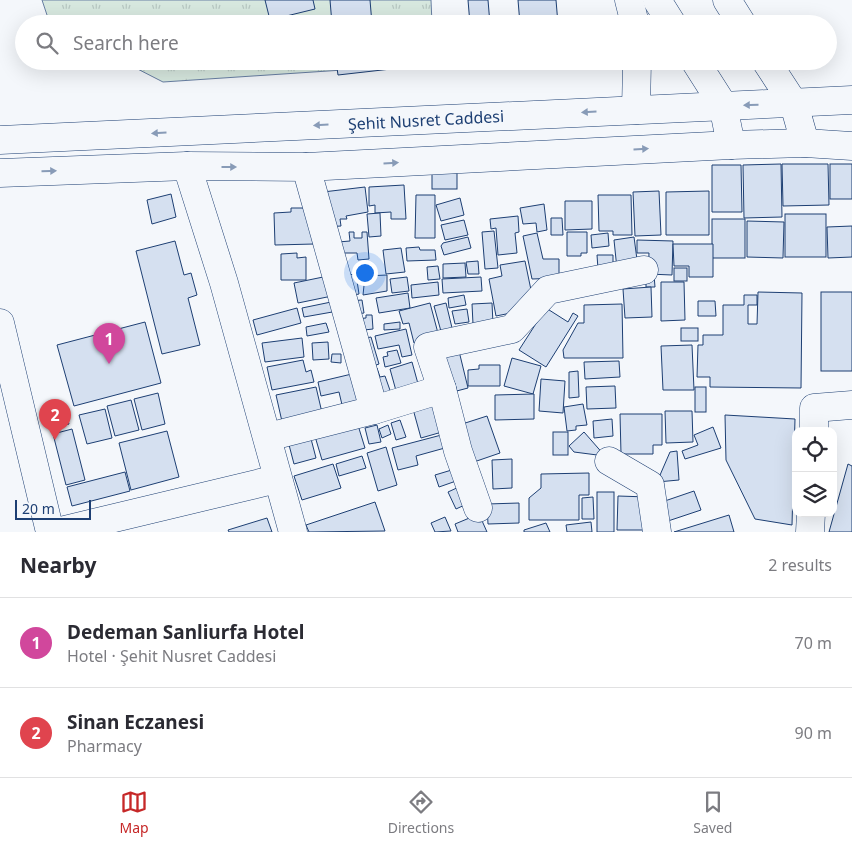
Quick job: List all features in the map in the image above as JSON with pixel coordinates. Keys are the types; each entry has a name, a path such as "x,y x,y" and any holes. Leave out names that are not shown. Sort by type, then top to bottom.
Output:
{"street":[{"path":"629,0 633,15"},
{"path":"657,0 666,15"},
{"path":"727,0 736,15"},
{"path":"636,110 637,70"},
{"path":"701,70 723,105 732,145"},
{"path":"772,70 794,104 805,143"},
{"name":"Şehit Nusret Caddesi","path":"0,140 852,100"},
{"path":"0,173 187,166 306,167 732,145 805,143 852,146"},
{"path":"187,166 224,283 293,532"},
{"path":"306,167 374,410"},
{"path":"478,508 458,451 442,389 428,347 512,329 548,290 644,270"},
{"path":"0,323 50,532"},
{"path":"268,437 374,410 442,389"},
{"path":"814,427 814,408 852,405"},
{"path":"609,462 650,485 657,532"},
{"path":"56,532 277,479"},
{"path":"810,532 811,517"}],"green space":[{"path":"42,0 431,0 432,15 47,15"},
{"path":"140,70 343,70 163,82"}],"building":[{"path":"265,0 313,0 315,9 290,15 269,15"},
{"path":"330,0 370,0 371,15 331,15"},
{"path":"468,0 488,0 489,15 469,15"},
{"path":"518,0 556,0 557,15 519,15"},
{"path":"337,70 382,70 338,75"},
{"path":"781,164 782,217 744,218 743,165"},
{"path":"782,164 828,164 829,205 783,206"},
{"path":"830,164 852,164 852,199 830,199"},
{"path":"712,165 741,165 742,212 712,212"},
{"path":"432,173 457,173 457,189 432,189"},
{"path":"404,185 406,219 391,219 391,212 375,213 375,205 369,206 369,187"},
{"path":"365,187 368,212 346,216 347,219 340,219 341,226 326,227 323,192"},
{"path":"659,191 661,235 635,236 633,192"},
{"path":"709,191 709,235 666,235 666,192"},
{"path":"171,194 176,217 152,224 147,200"},
{"path":"416,195 435,195 435,238 415,238"},
{"path":"598,195 631,195 632,235 613,235 613,231 599,231"},
{"path":"460,198 464,215 441,221 436,205"},
{"path":"565,201 592,201 592,229 565,230"},
{"path":"544,204 547,230 537,232 536,223 523,224 520,208"},
{"path":"291,208 313,208 314,244 275,245 274,213 291,212"},
{"path":"380,213 381,236 369,237 367,214"},
{"path":"785,214 826,214 826,257 785,257"},
{"path":"518,216 519,232 515,233 517,253 498,255 496,228 491,229 490,219"},
{"path":"551,218 562,218 563,235 551,235"},
{"path":"712,219 745,219 745,258 712,258"},
{"path":"464,220 468,235 445,240 441,225"},
{"path":"747,221 784,222 783,258 747,257"},
{"path":"852,226 852,257 828,258 827,227"},
{"path":"494,231 498,268 485,269 482,232"},
{"path":"349,232 354,232 354,238 362,238 362,232 367,232 369,259 358,260 357,253 339,253 338,242 350,241"},
{"path":"567,232 587,232 587,253 581,253 581,256 567,256"},
{"path":"537,233 543,259 559,259 559,278 532,279 523,236"},
{"path":"608,233 609,246 592,248 591,235"},
{"path":"468,237 471,248 444,255 441,246 443,243"},
{"path":"634,237 638,267 617,269 614,240"},
{"path":"637,240 673,241 672,275 648,274 649,253 637,253"},
{"path":"175,241 184,275 191,273 197,295 188,298 200,345 162,354 136,251"},
{"path":"673,244 713,244 713,277 689,277 689,266 674,266"},
{"path":"419,247 420,250 435,250 436,260 407,261 406,248"},
{"path":"401,248 405,272 386,274 383,250"},
{"path":"297,253 297,258 306,257 306,280 281,280 281,254"},
{"path":"597,255 613,255 613,269 598,269"},
{"path":"478,261 479,274 468,274 466,262"},
{"path":"525,261 531,290 516,312 496,316 489,279 502,276 500,265"},
{"path":"465,263 466,277 443,278 443,264"},
{"path":"438,266 440,279 428,280 427,267"},
{"path":"674,268 687,268 687,281 674,281"},
{"path":"356,274 359,294 343,297 347,275"},
{"path":"387,275 387,291 363,295 365,276"},
{"path":"654,275 655,287 646,287 646,276"},
{"path":"328,276 332,296 298,303 294,283"},
{"path":"407,277 409,291 392,293 390,279"},
{"path":"481,277 482,291 443,293 442,279"},
{"path":"438,282 439,295 412,298 411,285"},
{"path":"661,282 684,282 685,320 661,321"},
{"path":"651,287 652,317 625,318 623,289"},
{"path":"758,292 802,293 801,388 710,387 710,377 697,377 698,345 703,345 703,335 723,335 723,305 744,305 744,295 757,295 757,305 748,305 748,324 757,324"},
{"path":"821,292 852,292 852,371 821,371"},
{"path":"408,293 410,308 379,313 376,298"},
{"path":"464,295 466,305 449,308 448,298"},
{"path":"362,300 364,313 349,315 347,301"},
{"path":"336,301 338,311 304,317 302,308"},
{"path":"698,301 715,301 716,316 698,316"},
{"path":"430,303 439,337 414,343 409,323 403,324 399,311"},
{"path":"446,303 453,332 442,335 434,306"},
{"path":"492,303 493,324 473,324 472,304"},
{"path":"622,304 623,358 564,358 563,350 578,323 584,323 584,305"},
{"path":"297,308 301,323 257,335 253,320"},
{"path":"546,308 568,322 573,313 578,316 546,367 519,350"},
{"path":"467,309 469,322 455,324 452,311"},
{"path":"366,315 372,315 373,329 355,331 354,319 366,318"},
{"path":"145,322 161,383 74,406 57,345"},
{"path":"400,322 400,329 384,330 384,324"},
{"path":"326,323 329,332 307,336 306,327"},
{"path":"681,328 698,328 698,341 681,341"},
{"path":"406,329 412,355 402,357 399,345 378,349 375,336"},
{"path":"371,337 379,364 365,369 357,340"},
{"path":"302,338 304,357 265,362 262,343"},
{"path":"328,342 329,359 313,360 312,343"},
{"path":"692,345 694,390 663,390 661,346"},
{"path":"397,350 401,363 385,367 383,357 388,356 387,352"},
{"path":"459,351 468,388 449,393 439,356"},
{"path":"332,354 341,354 341,363 331,362"},
{"path":"512,358 541,366 533,394 504,386"},
{"path":"303,360 306,372 311,370 314,382 272,390 267,367"},
{"path":"619,361 620,377 585,379 584,362"},
{"path":"412,362 420,391 398,398 390,369"},
{"path":"479,365 500,365 500,386 468,386 468,370 479,369"},
{"path":"377,368 380,377 385,376 392,396 375,401 366,372"},
{"path":"578,371 579,397 569,398 569,372"},
{"path":"356,373 364,404 343,409 339,392 321,396 318,382"},
{"path":"541,379 565,381 563,413 539,411"},
{"path":"615,386 616,408 587,409 586,387"},
{"path":"316,387 323,417 283,426 276,395"},
{"path":"695,387 706,387 706,412 695,412"},
{"path":"158,393 165,424 142,430 134,399"},
{"path":"534,394 534,419 495,420 495,395"},
{"path":"131,400 139,430 115,436 107,406"},
{"path":"440,401 449,430 421,438 413,409"},
{"path":"583,404 587,425 576,426 576,430 567,431 564,407"},
{"path":"65,409 69,424 52,429 48,414"},
{"path":"105,409 112,438 87,444 79,415"},
{"path":"665,411 692,411 693,442 666,443"},
{"path":"620,414 662,414 662,445 653,445 653,454 621,454"},
{"path":"725,415 795,419 795,427 792,427 792,525 755,519 726,460"},
{"path":"487,416 500,453 468,464 456,426"},
{"path":"612,419 613,436 594,438 593,421"},
{"path":"400,420 406,437 396,440 391,423"},
{"path":"357,422 365,448 322,460 314,433"},
{"path":"377,425 381,442 369,444 365,428"},
{"path":"388,425 391,434 382,438 379,429"},
{"path":"713,427 721,448 685,459 682,451 698,445 694,435"},
{"path":"72,429 85,480 66,485 53,434"},
{"path":"167,431 179,477 131,490 119,443"},
{"path":"553,432 568,432 568,455 553,455"},
{"path":"584,432 605,456 574,452 569,446"},
{"path":"449,433 452,446 416,456 418,465 398,470 392,448"},
{"path":"310,435 316,458 294,464 288,441"},
{"path":"386,447 397,485 378,491 367,453"},
{"path":"677,451 679,480 657,482 670,452"},
{"path":"362,456 366,468 339,476 336,464"},
{"path":"512,459 512,488 493,489 492,460"},
{"path":"333,464 341,488 302,500 294,476"},
{"path":"848,464 852,466 852,532 829,532 833,517 837,517 837,503"},
{"path":"455,469 459,480 439,487 435,475"},
{"path":"125,472 130,491 72,506 67,487"},
{"path":"589,473 589,495 579,495 579,520 529,520 529,498 541,488 541,474"},
{"path":"461,486 469,503 456,509 448,492"},
{"path":"694,491 701,510 662,523 656,504"},
{"path":"597,492 614,492 614,532 597,532"},
{"path":"618,496 648,497 647,530 617,530"},
{"path":"593,497 594,519 582,519 582,498"},
{"path":"375,502 385,531 309,532 306,525"},
{"path":"519,503 519,523 488,524 487,504"},
{"path":"479,514 487,532 458,532 455,524"},
{"path":"729,515 734,532 674,532"},
{"path":"445,517 451,531 435,532 431,523"},
{"path":"267,518 272,532 229,532 228,530"},
{"path":"591,522 592,532 567,532 566,525"},
{"path":"546,523 550,532 524,532 524,530"}],"place":[{"name":"Dedeman Sanliurfa Hotel","path":"109,364"},
{"name":"Sinan Eczanesi","path":"55,440"}]}
